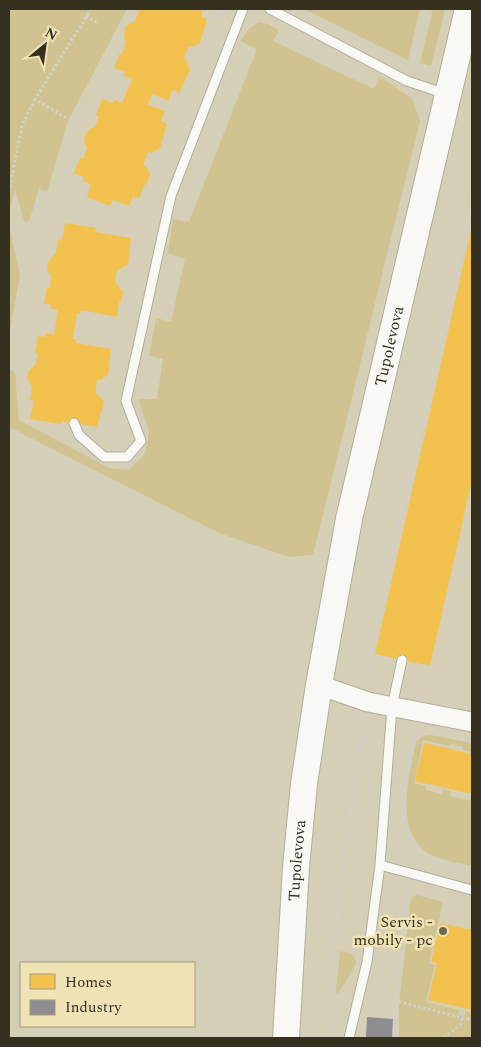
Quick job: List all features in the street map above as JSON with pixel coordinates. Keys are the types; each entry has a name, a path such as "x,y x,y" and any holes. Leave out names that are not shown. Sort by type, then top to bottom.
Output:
{"main road":[{"name":"Tupolevova","path":"286,1038 296,867 302,803 319,685 349,520 468,9"}],"street":[{"path":"319,685 368,702 472,722"}],"lane":[{"path":"74,423 79,435 104,457 127,457 141,441 126,401 171,196 243,9"},
{"path":"270,9 407,81 448,95"},
{"path":"349,1038 367,962 380,865 392,707 402,660"},
{"path":"380,865 472,890"}],"path":[{"path":"9,192 22,124 35,99 91,9"},
{"path":"207,19 227,9"},
{"path":"407,81 426,9"},
{"path":"86,16 99,24"},
{"path":"35,99 66,118"},
{"path":"373,680 370,655 380,603 472,198"},
{"path":"331,1038 332,987 338,905 363,728"},
{"path":"416,735 411,749 403,800 405,829 414,845 432,860 472,870"},
{"path":"360,742 377,744"},
{"path":"396,1038 396,1001 407,890"},
{"path":"396,1001 472,1020"},
{"path":"444,1038 461,1024 462,1018"}],"shaded area":[{"path":"9,9 127,9 68,121 47,192 39,188 30,219 25,223 15,190 9,212"},
{"path":"304,9 420,9 408,60"},
{"path":"433,9 445,9 431,66 420,63"},
{"path":"259,22 279,30 273,41 374,89 379,76 412,98 420,121 313,555 289,557 219,533 9,427 9,369 15,373 19,420 109,468 128,470 145,454 149,430 138,399 157,399 163,359 149,356 156,318 171,322 185,259 168,253 173,219 189,222 257,49 240,41 248,30"},
{"path":"9,226 20,275 9,336"},
{"path":"431,735 472,743 472,752 451,744 450,746 423,740 414,783 426,786 426,790 442,794 443,790 451,791 450,796 472,801 472,866 439,858 424,850 414,838 408,823 407,790 416,742 422,736"},
{"path":"417,895 443,902 429,963 435,965 426,1002 459,1010 458,1015 464,1016 466,1011 472,1013 472,1038 399,1038 399,1005 411,897"},
{"path":"340,951 353,956 356,964 338,994 336,991"}],"building: Homes":[{"path":"135,9 203,9 201,16 207,19 200,43 191,47 188,46 184,59 190,70 179,93 172,90 169,101 152,94 148,105 165,111 161,121 167,124 160,148 151,153 148,152 143,165 146,166 150,175 146,185 139,198 133,196 129,206 113,200 110,206 87,197 91,184 83,181 84,177 74,173 80,158 83,159 87,148 84,141 86,133 95,127 99,116 96,115 102,99 113,103 114,100 122,103 132,79 123,75 125,72 114,68 126,43 125,28 135,21 139,10"},
{"path":"65,223 96,228 95,232 131,238 128,264 117,269 115,283 123,292 121,302 119,302 117,317 81,310 80,314 77,313 73,339 76,339 76,343 111,349 108,375 97,380 95,394 98,394 104,402 97,427 61,421 61,424 30,419 34,401 30,400 32,387 27,378 28,372 36,364 38,353 35,353 38,336 45,337 46,333 54,335 58,310 50,308 51,305 44,304 47,287 50,288 51,276 47,270 48,262 56,253 58,240 62,241"},
{"path":"471,231 472,480 430,666 375,654"},
{"path":"424,743 472,754 472,794 415,781"},
{"path":"440,923 472,930 472,1010 428,1000 437,963 431,962"}],"building: Industry":[{"path":"367,1017 393,1019 392,1038 366,1038"}],"place":[{"name":"Servis - mobily - pc","path":"443,931"}]}
